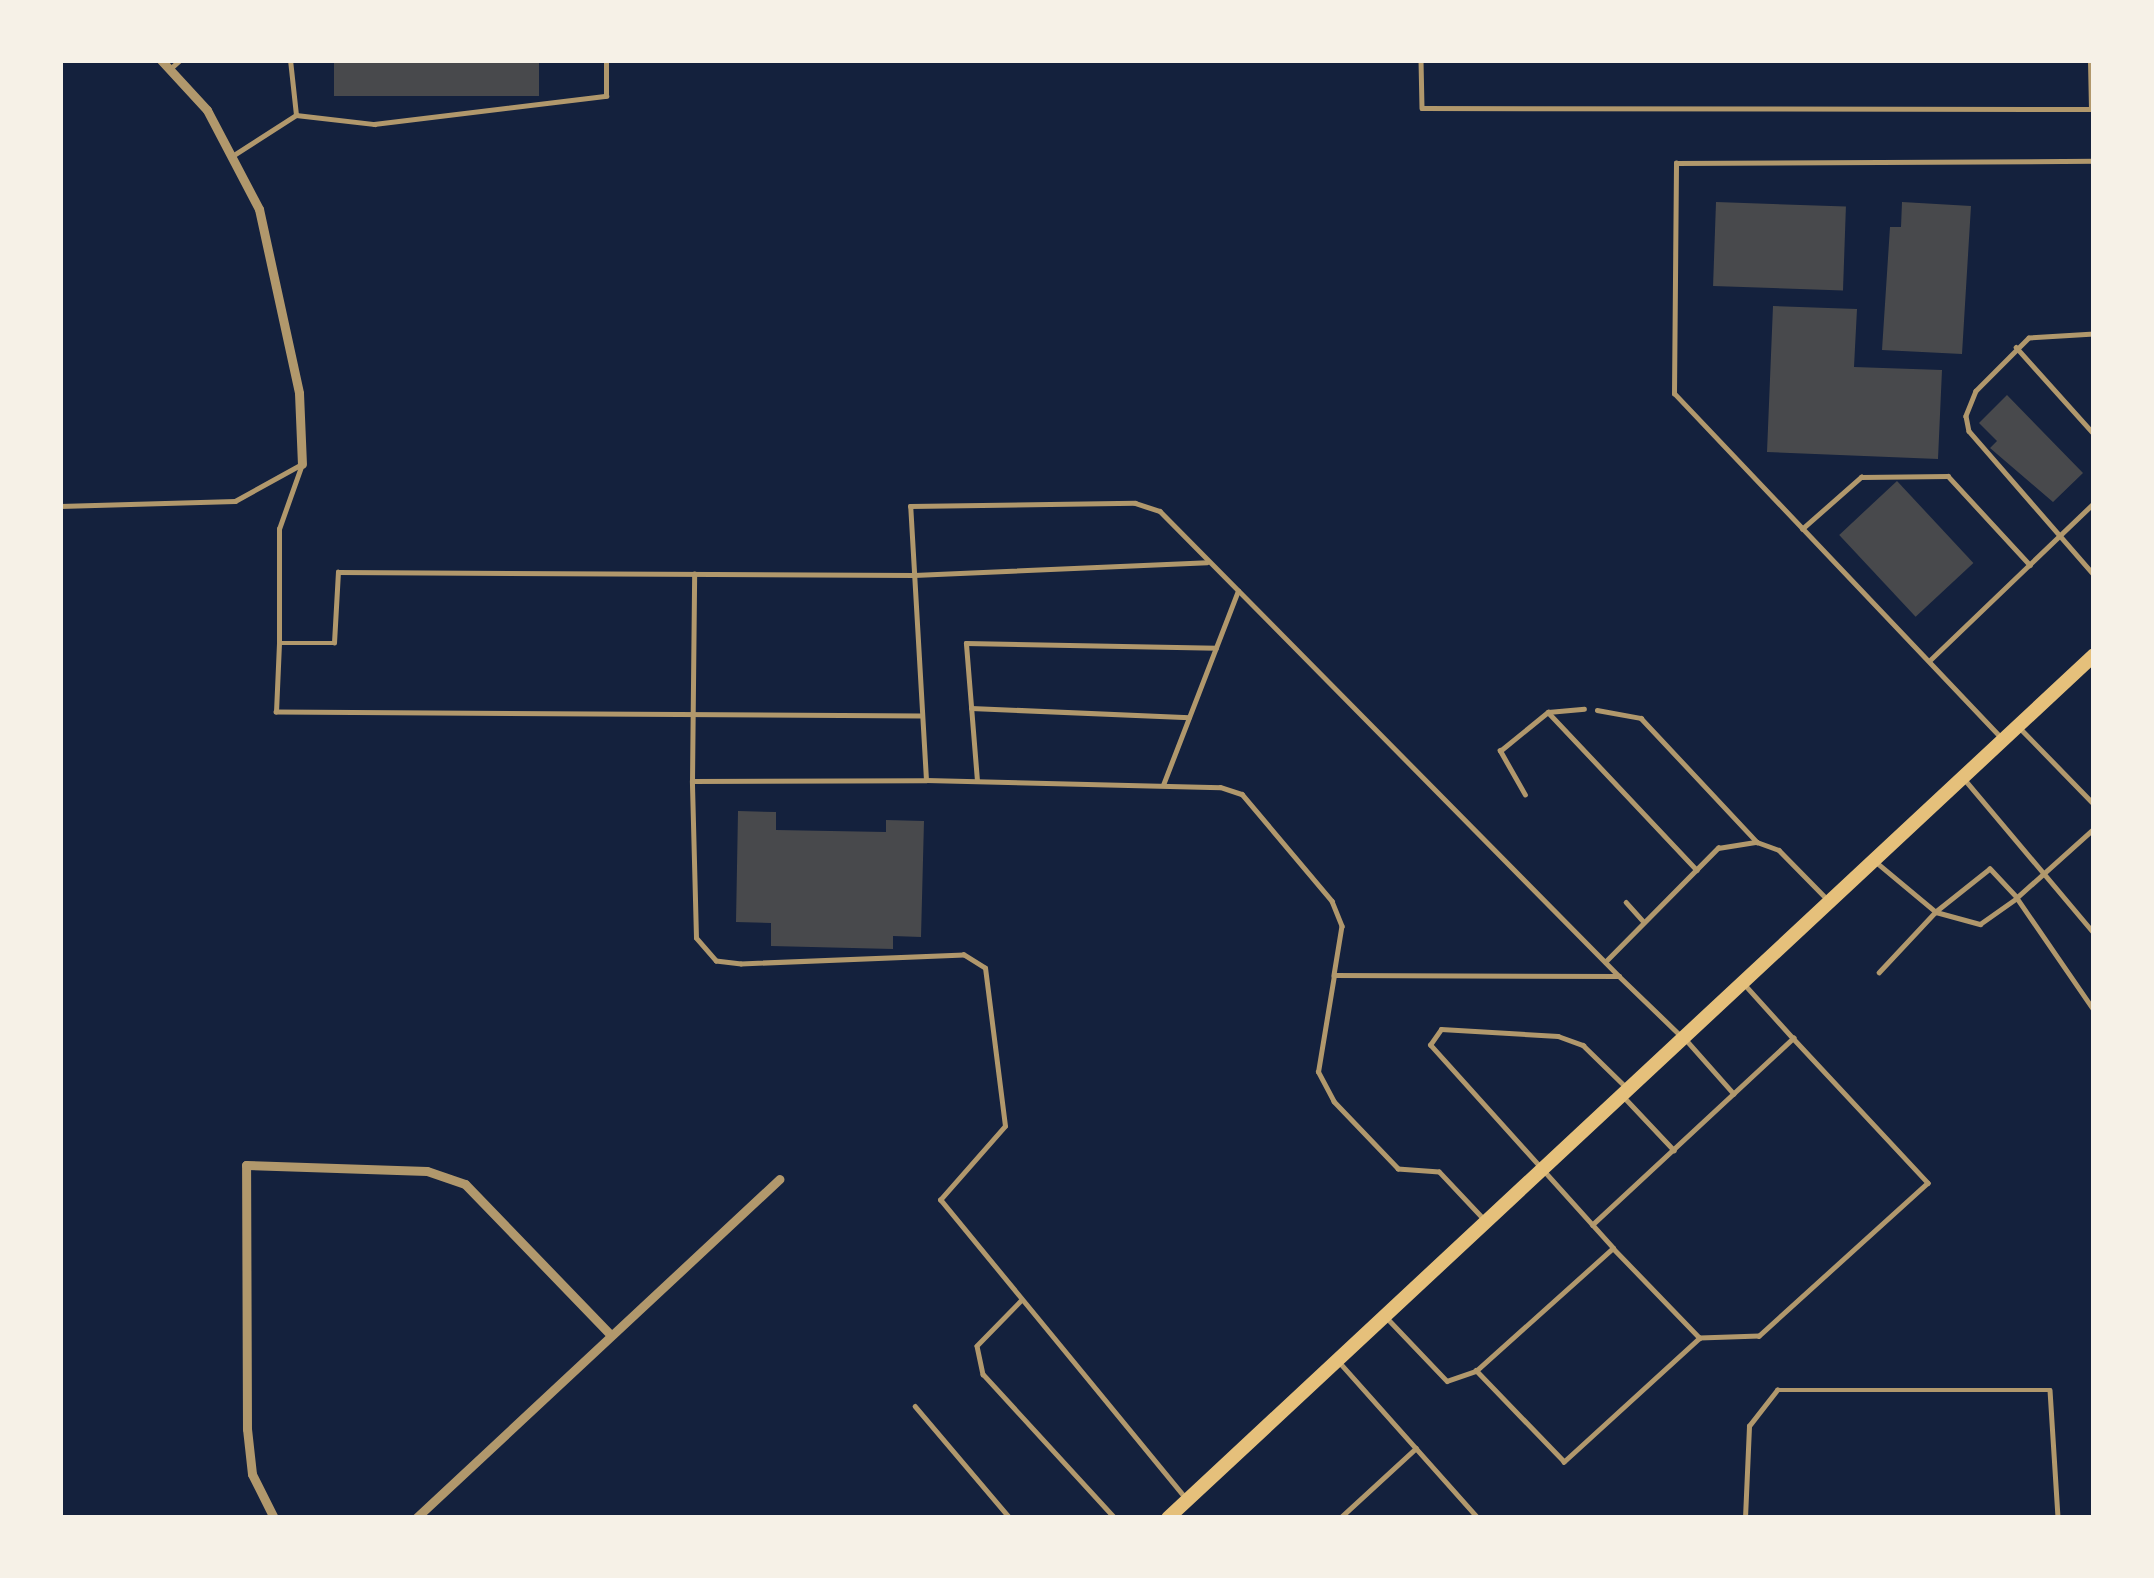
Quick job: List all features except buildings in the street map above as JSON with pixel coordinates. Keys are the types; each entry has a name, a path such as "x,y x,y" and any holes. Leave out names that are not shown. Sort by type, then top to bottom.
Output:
{"main road":[{"path":"1168,1518 1485,1221 1687,1041 2094,655"}],"street":[{"path":"161,60 234,155 275,266 298,393 302,464"},
{"path":"274,1518 252,1474 247,1429 245,1165 427,1171 466,1184 611,1335"},
{"path":"416,1518 778,1179"}],"lane":[{"path":"170,69 180,60"},
{"path":"290,60 296,115"},
{"path":"234,155 296,115 374,124 606,96 606,60"},
{"path":"1421,60 1422,108 2093,109 2090,60"},
{"path":"2003,741 1674,394 1676,164 2094,161"},
{"path":"2094,334 2044,334 2017,347 1976,391 1969,431 2094,575"},
{"path":"2017,347 2094,434"},
{"path":"60,506 235,501 302,464"},
{"path":"302,464 279,529 276,712 921,716"},
{"path":"1802,530 1861,477 1948,476 2030,565"},
{"path":"926,780 910,506 1136,503 1160,511 1687,1041 1734,1094"},
{"path":"1928,662 2094,503"},
{"path":"278,643 334,643 338,572 914,574 1209,562"},
{"path":"694,574 696,938 716,961 964,956 985,968 1005,1126 940,1201 1187,1500"},
{"path":"1163,785 1238,591"},
{"path":"977,781 966,644 1216,648"},
{"path":"971,708 1189,717"},
{"path":"1525,795 1500,751 1548,712 1584,709"},
{"path":"1597,710 1641,718 1757,842 1779,850 1832,904"},
{"path":"1548,712 1697,870"},
{"path":"2019,727 2094,804"},
{"path":"1964,778 2094,933"},
{"path":"692,781 1163,785 1242,794 1332,901 1342,926 1318,1072 1334,1102 1398,1169 1439,1172 1485,1221"},
{"path":"1876,862 1936,912 1980,924 2044,876 2094,829"},
{"path":"1605,962 1718,848 1757,842"},
{"path":"1879,973 1936,912 1990,869 2017,898 2094,1010"},
{"path":"1626,902 1644,922"},
{"path":"1334,975 1619,976"},
{"path":"1476,1371 1564,1462 1700,1338 1759,1336 1928,1183 1745,986"},
{"path":"1673,1150 1575,1040 1435,1034 1430,1054 1700,1338"},
{"path":"1592,1226 1793,1038"},
{"path":"1384,1315 1447,1381 1476,1371 1613,1247"},
{"path":"1022,1300 977,1346 983,1374 1115,1518"},
{"path":"1337,1360 1478,1518"},
{"path":"1745,1518 1749,1426 1778,1390 2050,1390 2058,1518"},
{"path":"915,1406 1010,1518"},
{"path":"1340,1518 1416,1448"}]}
